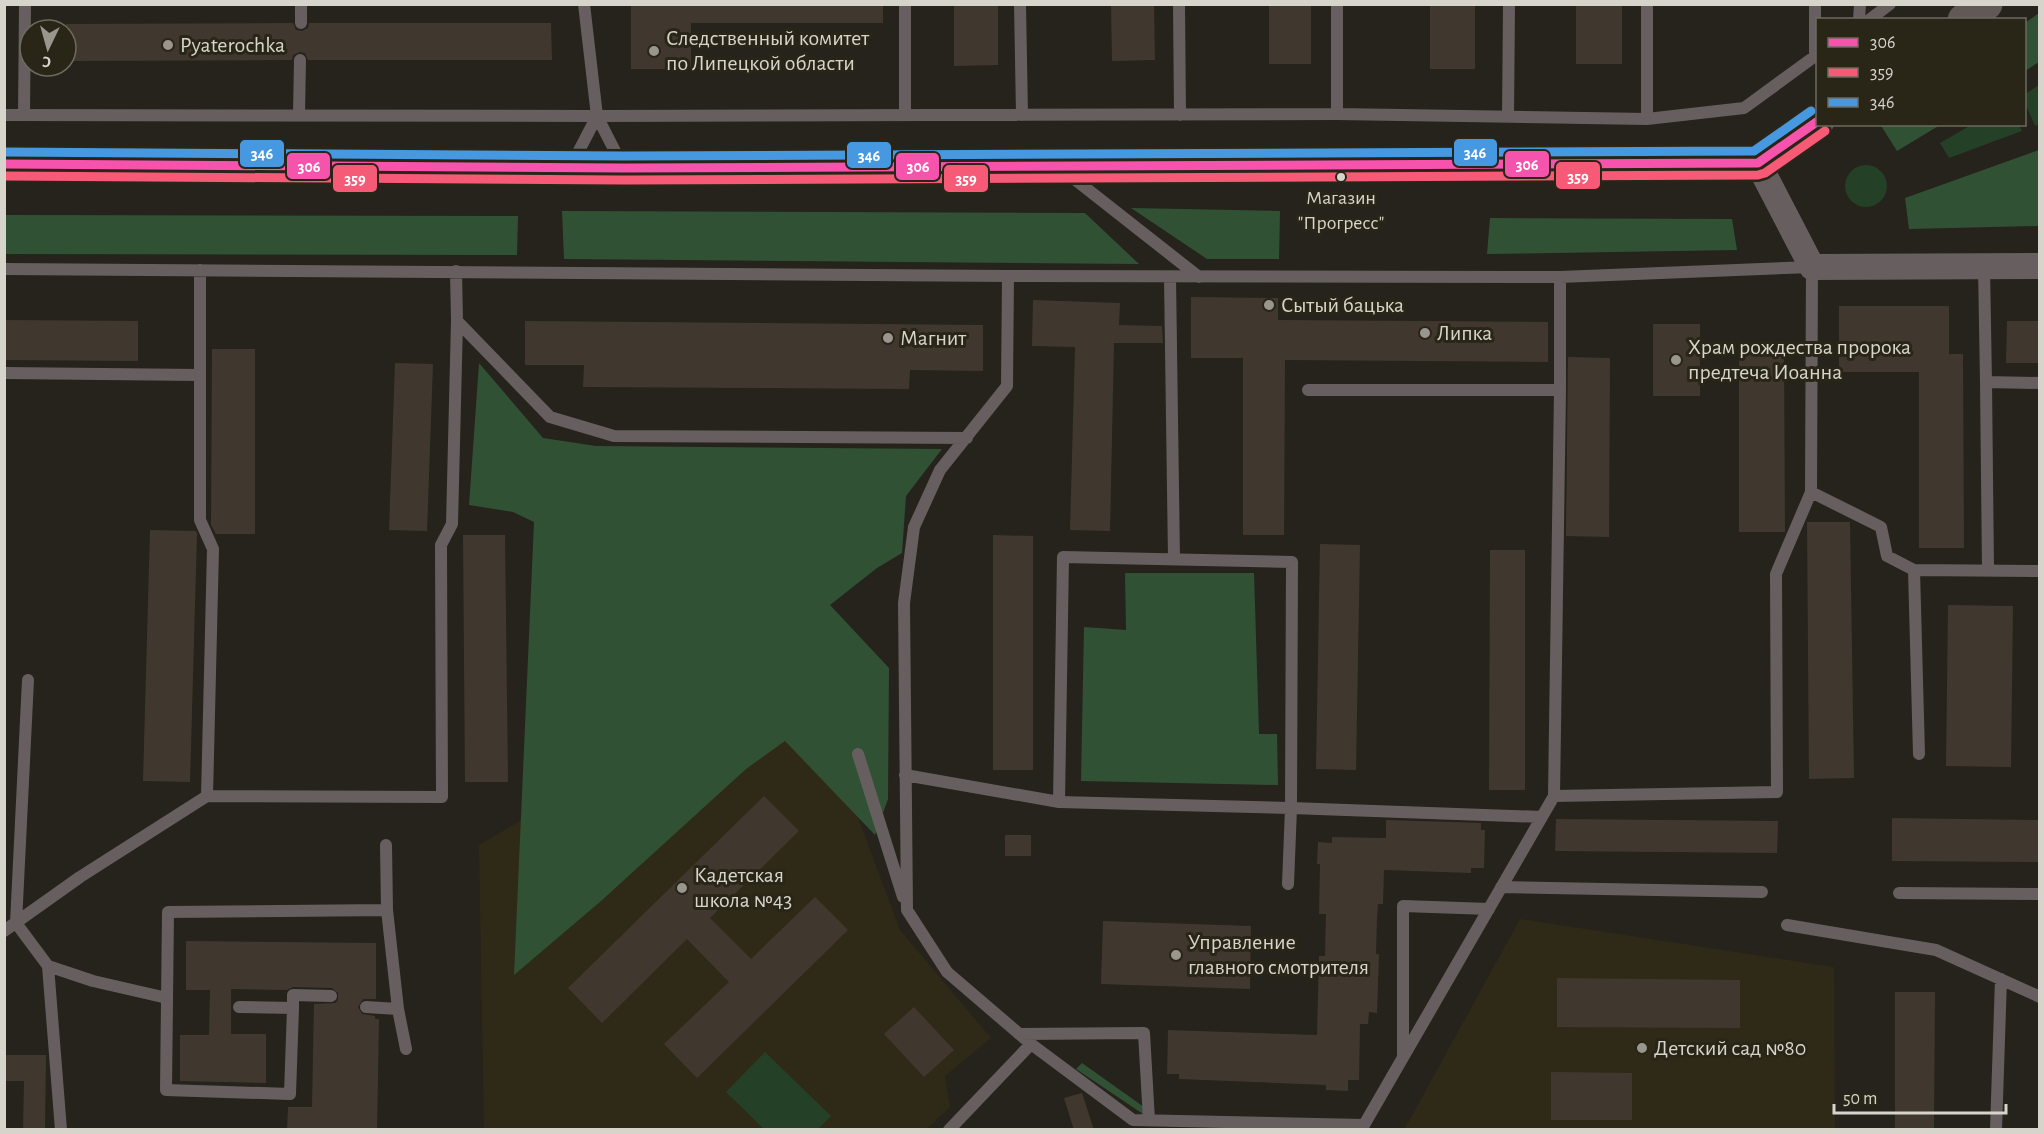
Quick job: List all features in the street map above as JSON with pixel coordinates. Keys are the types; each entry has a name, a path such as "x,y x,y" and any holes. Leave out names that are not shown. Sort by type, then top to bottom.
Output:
{"main road":[{"path":"1967,18 1986,4"},
{"path":"4,164 624,168 1758,163 1816,122"}],"street":[{"path":"1758,163 1812,267 2040,266"}],"lane":[{"path":"24,115 26,4"},
{"path":"300,23 301,4"},
{"path":"584,4 597,116 624,168"},
{"path":"905,4 906,114"},
{"path":"1020,4 1022,115"},
{"path":"1179,4 1180,115"},
{"path":"1337,4 1337,114"},
{"path":"1508,117 1509,4"},
{"path":"1647,4 1647,119"},
{"path":"1872,18 1890,4"},
{"path":"4,115 1337,114 1647,119 1744,108 1816,55 1815,7"},
{"path":"299,115 300,60"},
{"path":"570,168 597,116"},
{"path":"1057,165 1199,277"},
{"path":"1984,266 1988,570"},
{"path":"4,269 1170,277 1560,277 1812,267 1811,492 1776,574 1777,792 1554,796"},
{"path":"200,270 200,520 213,549 207,796"},
{"path":"4,931 80,877 207,796 442,797 441,545 452,524 456,271"},
{"path":"907,910 904,603 914,527 940,470 1007,386 1008,276"},
{"path":"1170,277 1174,559"},
{"path":"858,754 907,910 947,972 1031,1044 1133,1120 1364,1125 1554,796 1560,277"},
{"path":"457,321 550,417 614,436 967,438"},
{"path":"4,373 200,375"},
{"path":"1986,382 2040,382"},
{"path":"1308,390 1560,390"},
{"path":"1811,492 1881,527 1887,556 1914,570 2040,571"},
{"path":"1059,802 1063,556 1292,562 1291,808 1288,884"},
{"path":"1914,570 1918,754"},
{"path":"28,680 16,923 48,966 61,1130"},
{"path":"905,775 1059,802 1542,817"},
{"path":"386,845 387,910 398,1009 406,1049"},
{"path":"1502,887 1762,892"},
{"path":"1899,893 2040,894"},
{"path":"1402,1058 1403,906 1489,909"},
{"path":"331,996 293,995 290,1094 166,1090 168,912 387,910"},
{"path":"1786,925 1936,950 2040,997"},
{"path":"48,966 93,981 167,998"},
{"path":"1996,1130 2001,979"},
{"path":"239,1006 293,1008"},
{"path":"366,1007 398,1009"},
{"path":"1019,1034 1144,1033 1149,1120"},
{"path":"949,1130 1031,1044"}],"shaded area":[{"name":"Кадетская школа №43","path":"813,697 900,930 991,1038 945,1076 950,1107 927,1129 484,1129 479,845 601,774"},
{"name":"Детский сад №80","path":"1520,919 1834,967 1835,1129 1404,1130"}],"green space":[{"path":"2039,13 2039,62 2026,70 2026,22"},
{"path":"2039,85 2039,124 2035,126 2026,105 2026,93"},
{"path":"1881,126 1938,126 1897,151"},
{"path":"1969,126 2020,126 2022,131 1949,158 1940,143"},
{"path":"2039,150 2039,226 1909,229 1905,198"},
{"path":"1866,165 1881,171 1887,186 1881,201 1866,207 1851,201 1845,186 1851,171"},
{"path":"1131,208 1280,211 1279,259 1207,259"},
{"path":"562,211 1085,213 1139,264 564,259"},
{"path":"5,215 518,216 517,255 5,254"},
{"path":"1490,218 1732,219 1737,250 1487,254"},
{"path":"479,363 543,438 596,446 942,449 906,496 902,553 877,568 830,605 889,668 888,799 875,835 785,741 746,769 601,901 514,975 534,522 513,512 469,505"},
{"path":"1125,573 1254,573 1259,734 1277,734 1278,785 1081,781 1084,627 1126,630"},
{"path":"765,1052 831,1116 818,1129 764,1129 726,1092"},
{"path":"1082,1063 1144,1107 1143,1114 1076,1069"}],"building":[{"path":"631,4 883,4 883,23 691,23 691,69 631,69"},
{"path":"954,4 998,4 998,65 954,66"},
{"path":"1111,4 1154,4 1155,60 1112,61"},
{"path":"1269,4 1311,4 1311,64 1269,64"},
{"path":"1430,4 1475,4 1475,69 1430,69"},
{"path":"1576,4 1622,4 1622,64 1576,64"},
{"path":"293,23 296,30 302,31 308,28 309,23 551,23 552,60 308,60 305,53 300,52 293,55 292,60 78,61 78,24"},
{"path":"1191,297 1278,298 1278,320 1548,322 1548,362 1285,360 1284,535 1243,535 1243,358 1191,358"},
{"path":"1033,300 1120,303 1119,325 1162,326 1163,343 1114,343 1110,531 1070,530 1075,347 1032,346"},
{"path":"1839,306 1949,306 1949,354 1963,354 1964,548 1919,548 1919,372 1839,372"},
{"path":"4,320 138,321 138,361 4,360"},
{"path":"525,321 983,325 983,371 910,370 909,389 583,387 584,365 525,365"},
{"path":"2007,321 2040,321 2040,363 2006,363"},
{"name":"Храм рождества пророка предтеча Иоанна","path":"1653,324 1700,324 1700,396 1653,396"},
{"path":"212,349 255,349 255,534 216,534 211,525"},
{"path":"1739,351 1784,352 1785,532 1739,532"},
{"path":"1568,357 1610,358 1609,537 1566,536"},
{"path":"395,363 433,364 427,531 389,530"},
{"path":"1807,522 1850,522 1854,778 1809,779"},
{"path":"150,530 196,531 197,534 190,782 143,781"},
{"path":"463,535 505,535 508,782 465,782"},
{"path":"993,535 1033,536 1033,770 993,770"},
{"path":"1320,544 1360,545 1356,770 1316,769"},
{"path":"1490,550 1525,550 1525,790 1489,790"},
{"path":"1948,605 2013,606 2011,767 1946,766"},
{"path":"764,796 799,831 710,918 751,959 815,897 848,930 697,1078 664,1044 729,982 687,939 602,1023 568,988"},
{"path":"1892,818 2040,820 2040,862 1892,861"},
{"path":"1556,819 1778,821 1777,853 1555,851"},
{"path":"1386,820 1481,823 1481,830 1485,830 1484,868 1471,868 1471,873 1384,870 1383,904 1378,904 1377,918 1376,954 1379,954 1377,1013 1369,1012 1368,1024 1360,1024 1359,1080 1348,1080 1348,1091 1326,1090 1326,1085 1179,1079 1179,1074 1167,1074 1168,1030 1317,1035 1319,956 1325,956 1326,914 1319,914 1318,842 1332,843 1332,837 1386,838"},
{"path":"1005,835 1031,835 1031,856 1005,856"},
{"name":"Управление главного смотрителя","path":"1103,921 1251,926 1250,989 1101,984"},
{"path":"186,941 376,943 376,999 363,999 358,1007 362,1014 379,1019 377,1130 287,1130 288,1107 312,1107 314,1004 335,1003 338,1000 338,993 332,988 231,989 231,1034 266,1034 266,1083 180,1081 180,1035 209,1035 210,990 186,990"},
{"path":"1557,978 1740,980 1740,1028 1557,1027"},
{"path":"1895,992 1935,992 1934,1130 1895,1130"},
{"path":"914,1007 954,1050 924,1077 884,1034"},
{"path":"4,1055 46,1055 45,1130 23,1130 24,1081 4,1081"},
{"path":"1551,1072 1632,1073 1632,1120 1551,1120"},
{"path":"1082,1093 1094,1130 1074,1130 1064,1098"}],"transit line":[{"name":"346","path":"4,152 624,156 1754,151 1811,111"},
{"name":"306","path":"4,164 624,168 1758,163 1816,122"},
{"name":"359","path":"4,176 624,180 1758,175 1765,173 1825,131"}],"place":[{"name":"Pyaterochka","path":"168,45"},
{"name":"Следственный комитет по Липецкой области","path":"654,51"},
{"name":"Магазин \"Прогресс\"","path":"1341,177"},
{"name":"Сытый бацька","path":"1269,305"},
{"name":"Липка","path":"1425,333"},
{"name":"Магнит","path":"888,338"},
{"name":"Храм рождества пророка предтеча Иоанна","path":"1676,360"},
{"name":"Кадетская школа №43","path":"682,888"},
{"name":"Управление главного смотрителя","path":"1176,955"},
{"name":"Детский сад №80","path":"1642,1048"}]}
